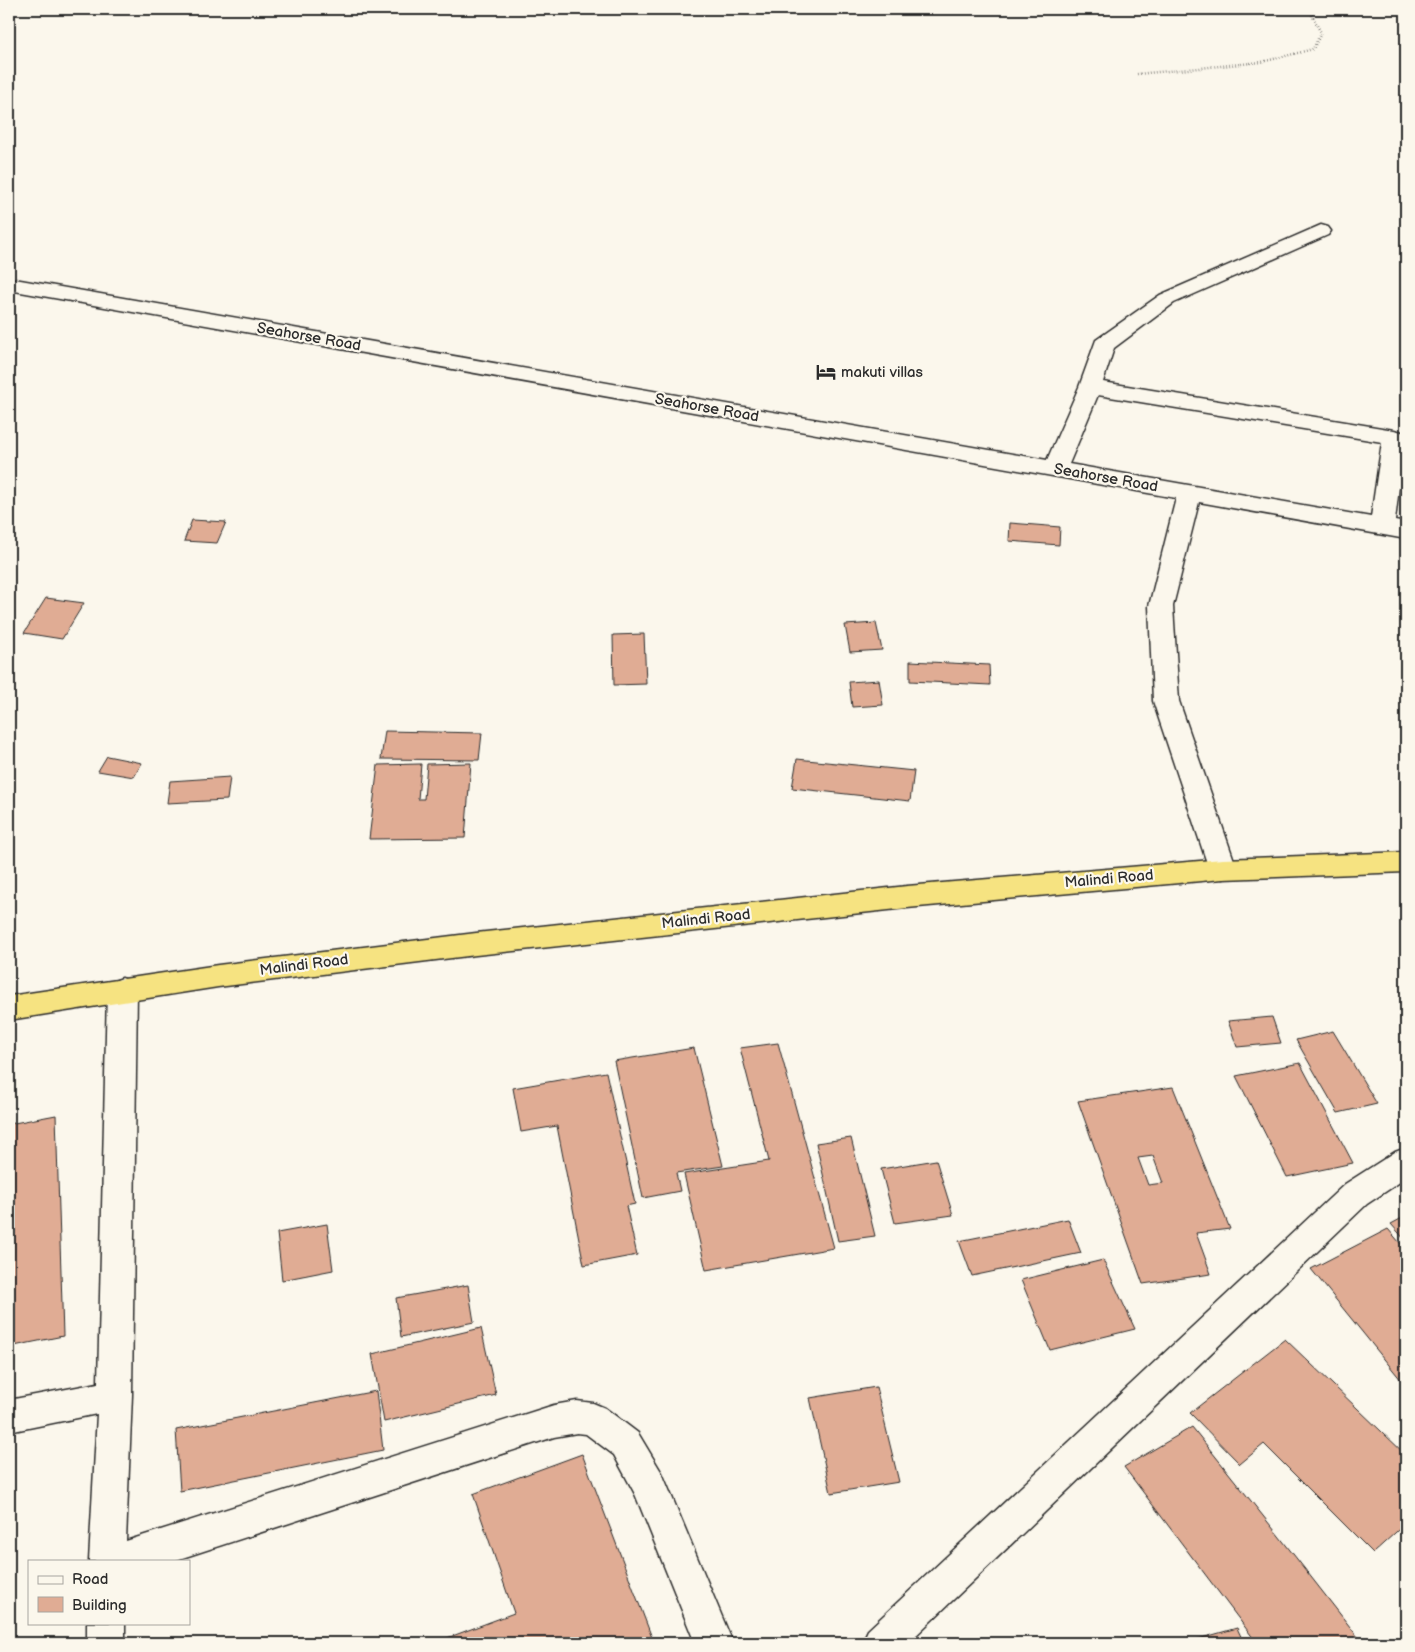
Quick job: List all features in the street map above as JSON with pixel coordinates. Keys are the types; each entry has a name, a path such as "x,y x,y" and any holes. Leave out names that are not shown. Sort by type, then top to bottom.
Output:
{"highway":[{"name":"Malindi Road","path":"9,1008 218,976 486,943 907,897 1223,869 1406,862"}],"street":[{"path":"1056,469 1090,387 1104,345 1167,299 1321,231"},
{"name":"Seahorse Road","path":"9,284 1406,531"},
{"path":"1090,387 1394,437 1382,527"},
{"path":"1189,492 1161,606 1166,701 1223,869"},
{"path":"107,1560 116,1395 122,990"},
{"path":"881,1643 1349,1200 1406,1161"},
{"path":"9,1416 116,1395"},
{"path":"121,1560 554,1421 577,1417 594,1420 626,1444 649,1485 714,1643"},
{"path":"106,1624 106,1643"}],"path":[{"path":"1137,74 1262,62 1312,49 1321,32 1309,9"}],"building":[{"path":"192,520 226,522 217,543 184,541"},
{"path":"1010,523 1060,527 1059,545 1009,541"},
{"path":"46,598 84,603 62,639 24,633"},
{"path":"876,623 882,650 850,652 845,625"},
{"path":"644,634 646,684 614,685 613,635"},
{"path":"910,661 989,665 990,685 910,681"},
{"path":"879,680 883,705 852,707 849,682"},
{"path":"385,731 482,733 479,760 381,759"},
{"path":"107,756 142,763 134,777 98,771"},
{"path":"797,759 914,771 910,801 792,788"},
{"path":"471,763 465,838 369,839 378,765 421,764 418,799 424,799 427,764"},
{"path":"230,777 227,800 167,803 170,781"},
{"path":"1272,1017 1281,1043 1237,1047 1228,1021"},
{"path":"1333,1031 1377,1104 1338,1113 1296,1040"},
{"path":"778,1043 834,1248 706,1270 684,1174 769,1161 740,1048"},
{"path":"694,1048 723,1166 676,1173 680,1191 643,1198 614,1061"},
{"path":"1300,1063 1353,1163 1287,1177 1236,1076"},
{"path":"606,1072 635,1204 626,1206 637,1255 584,1265 557,1126 521,1132 513,1088"},
{"path":"1173,1087 1230,1229 1196,1233 1211,1274 1143,1284 1078,1101","holes":["1153,1156 1163,1183 1148,1185 1138,1158"]},
{"path":"56,1115 63,1336 9,1347 9,1124"},
{"path":"851,1138 875,1236 838,1241 816,1143"},
{"path":"936,1160 953,1215 895,1223 881,1169"},
{"path":"1406,1216 1406,1241 1391,1224"},
{"path":"1068,1219 1081,1253 972,1276 959,1241"},
{"path":"327,1224 333,1270 282,1280 277,1233"},
{"path":"1388,1229 1406,1250 1406,1386 1311,1269"},
{"path":"1103,1260 1135,1329 1050,1350 1021,1280"},
{"path":"468,1285 474,1322 401,1337 396,1298"},
{"path":"481,1328 496,1395 384,1422 372,1354"},
{"path":"1285,1339 1406,1455 1406,1523 1373,1553 1264,1444 1240,1464 1190,1413"},
{"path":"876,1387 899,1482 831,1493 810,1398"},
{"path":"376,1391 383,1450 180,1491 176,1430"},
{"path":"1192,1427 1361,1641 1357,1643 1257,1643 1124,1467"},
{"path":"582,1454 654,1643 440,1643 439,1641 514,1613 473,1494"},
{"path":"1237,1628 1244,1643 1184,1643"}],"place":[{"name":"makuti villas","path":"826,372"}]}
